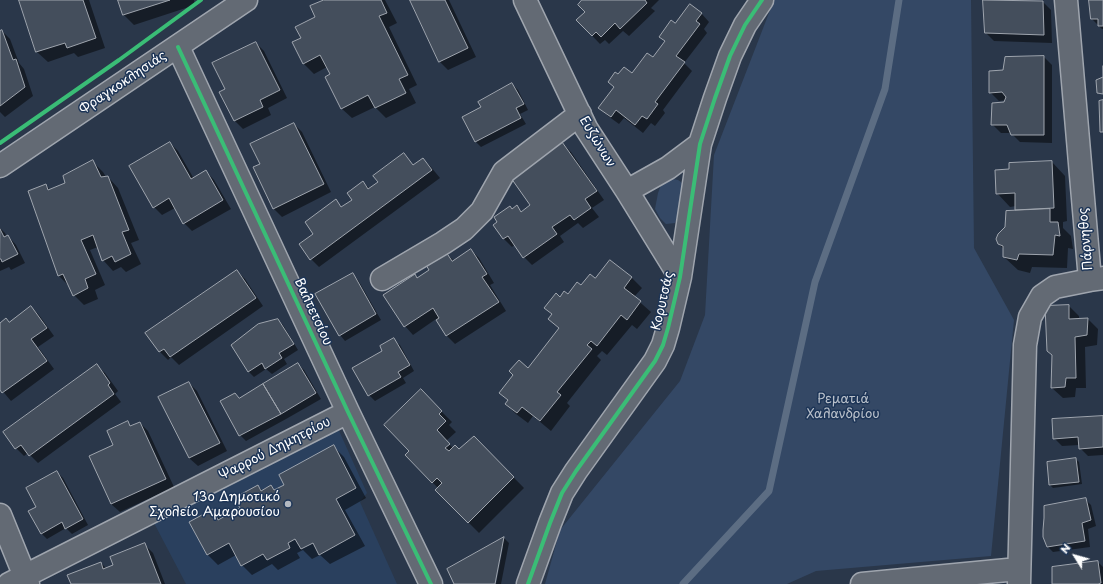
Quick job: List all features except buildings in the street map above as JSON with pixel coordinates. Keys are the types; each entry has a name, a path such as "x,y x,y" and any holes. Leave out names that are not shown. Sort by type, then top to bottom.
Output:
{"street":[{"name":"Φραγκοκλησιάς","path":"0,166 246,0"},
{"name":"Ευζώνων","path":"525,0 586,128 680,277"},
{"name":"Κορυτσάς","path":"528,584 562,493 655,360 663,345 680,277 700,144 730,56 745,26 762,0"},
{"name":"Πάρνηθος","path":"1018,576 1025,345 1030,317 1042,296 1055,287 1096,279 1066,0"},
{"name":"Βαλτετσίου","path":"178,47 348,412 431,584"},
{"path":"382,279 464,229 482,210 504,172 580,114"},
{"path":"627,191 668,168 700,144"},
{"name":"Ψαρρού Δημητρίου","path":"21,581 348,412"},
{"path":"0,515 21,581"},
{"path":"862,584 1018,576"}],"shaded area":[{"path":"336,424 367,493 360,502 397,584 186,584 154,523"}],"green space":[{"name":"Ρεματιά Χαλανδρίου","path":"774,0 971,0 974,248 1014,320 991,556 816,571 787,584 545,584 560,530 680,381 705,315 714,155"},
{"path":"668,179 678,180 682,183 685,194 680,213 675,223 666,224 660,218 655,209 661,185"}],"waterway":[{"path":"683,584 769,491 815,282 885,89 899,0"}],"cycle path":[{"path":"0,143 119,60 201,0"},
{"path":"528,584 562,493 576,471 655,361 663,345 680,277 700,144 730,56 745,25 762,0"},
{"path":"178,47 348,412 431,584"}],"place":[{"name":"13ο Δημοτικό Σχολείο Αμαρουσίου","path":"288,504"}]}
